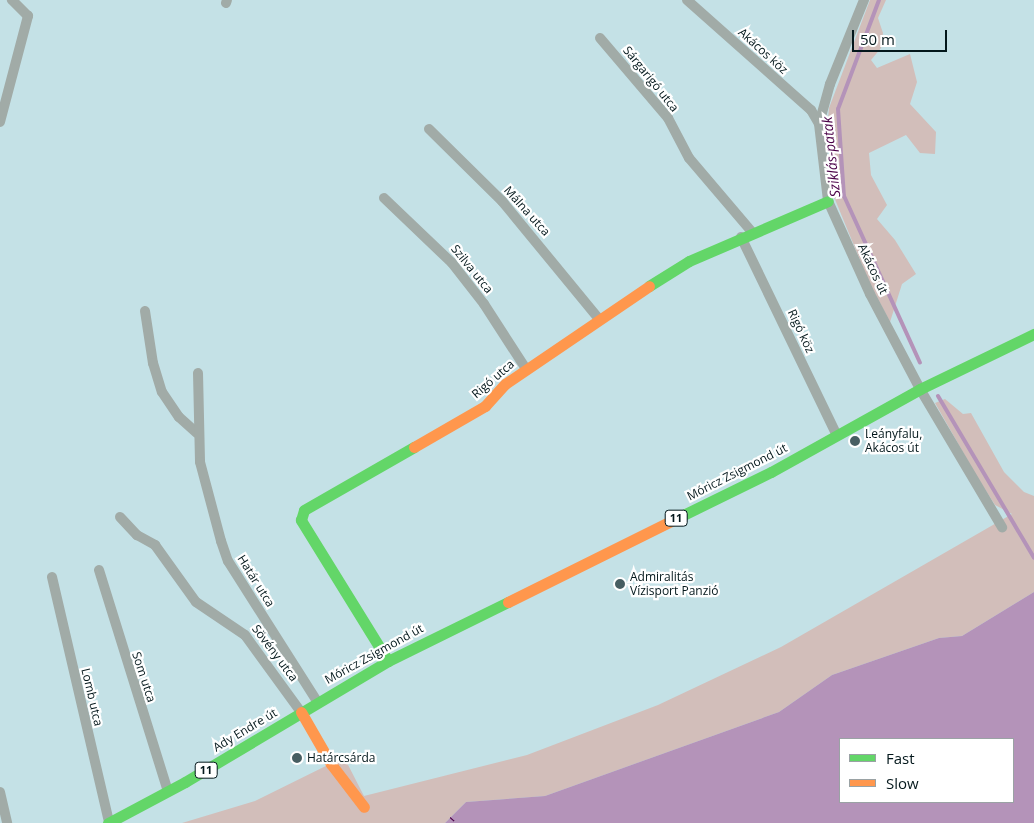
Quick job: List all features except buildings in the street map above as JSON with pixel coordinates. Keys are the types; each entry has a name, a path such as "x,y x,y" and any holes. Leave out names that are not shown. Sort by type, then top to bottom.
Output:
{"main road":[{"name":"Rigó utca","path":"388,661 300,515 388,460 471,415 526,369 598,318 689,261 828,201"},
{"name":"Móricz Zsigmond út","path":"317,701 388,661 771,472 920,389 1034,334"},
{"name":"Ady Endre út","path":"108,823 168,791 317,701"},
{"name":"Sövény utca","path":"301,712 356,800 364,806"}],"street":[{"path":"0,122 28,16 12,0"},
{"name":"Akácos köz","path":"687,0 811,110 819,124"},
{"name":"Akácos út","path":"864,0 830,84 819,124 828,201 870,294 920,389 1002,527"},
{"name":"Sárgarigó utca","path":"600,38 668,118 689,158 747,235"},
{"name":"Málna utca","path":"429,129 502,201 598,318"},
{"name":"Szilva utca","path":"384,198 452,263 484,304 526,369"},
{"name":"Rigó köz","path":"747,235 837,436"},
{"path":"145,311 153,363 162,392 179,416 197,433"},
{"name":"Határ utca","path":"198,373 197,433 206,491 228,561 317,701"},
{"name":"Sövény utca","path":"120,517 137,535 154,545 196,602 245,635 301,712"},
{"name":"Som utca","path":"98,570 168,791"},
{"name":"Lomb utca","path":"52,577 108,823"},
{"path":"0,792 7,823"}],"shaded area":[{"path":"870,0 886,0 878,18 883,33 881,48 871,60 877,68 910,54 917,82 910,104 936,132 935,154 920,153 906,135 869,153 871,175 887,205 877,219 895,240 916,274 902,284 890,322 869,282 834,197 827,130 829,108"},
{"path":"945,399 963,414 971,413 1004,472 1024,492 1034,496 1034,592 962,636 939,638 832,675 779,712 545,796 466,802 445,823 182,823 255,801 344,757 364,796 527,755 658,705 781,647 1012,514 995,505 976,475 935,403"},
{"path":"1034,592 1034,823 445,823 466,802 545,796 779,712 832,675 939,638 962,636"}],"waterway":[{"name":"Sziklás-patak","path":"879,0 838,109 844,196 920,363"},
{"name":"Sziklás-patak","path":"938,396 1034,558"}],"ferry route":[{"path":"450,817 457,823"}],"traffic: fast":[{"path":"649,286 689,261 828,201"},
{"path":"675,519 771,472 920,389 1034,334"},
{"path":"388,661 301,520 304,510 414,447"},
{"path":"108,823 185,782 388,661 508,602"}],"traffic: slow":[{"path":"414,447 485,406 505,384 649,286"},
{"path":"508,602 675,519"},
{"path":"301,712 331,764 364,807"}],"place":[{"name":"Leányfalu, Akácos út","path":"855,441"},
{"name":"Admiralitás Vízisport Panzió","path":"620,584"},
{"name":"Határcsárda","path":"297,758"}]}
